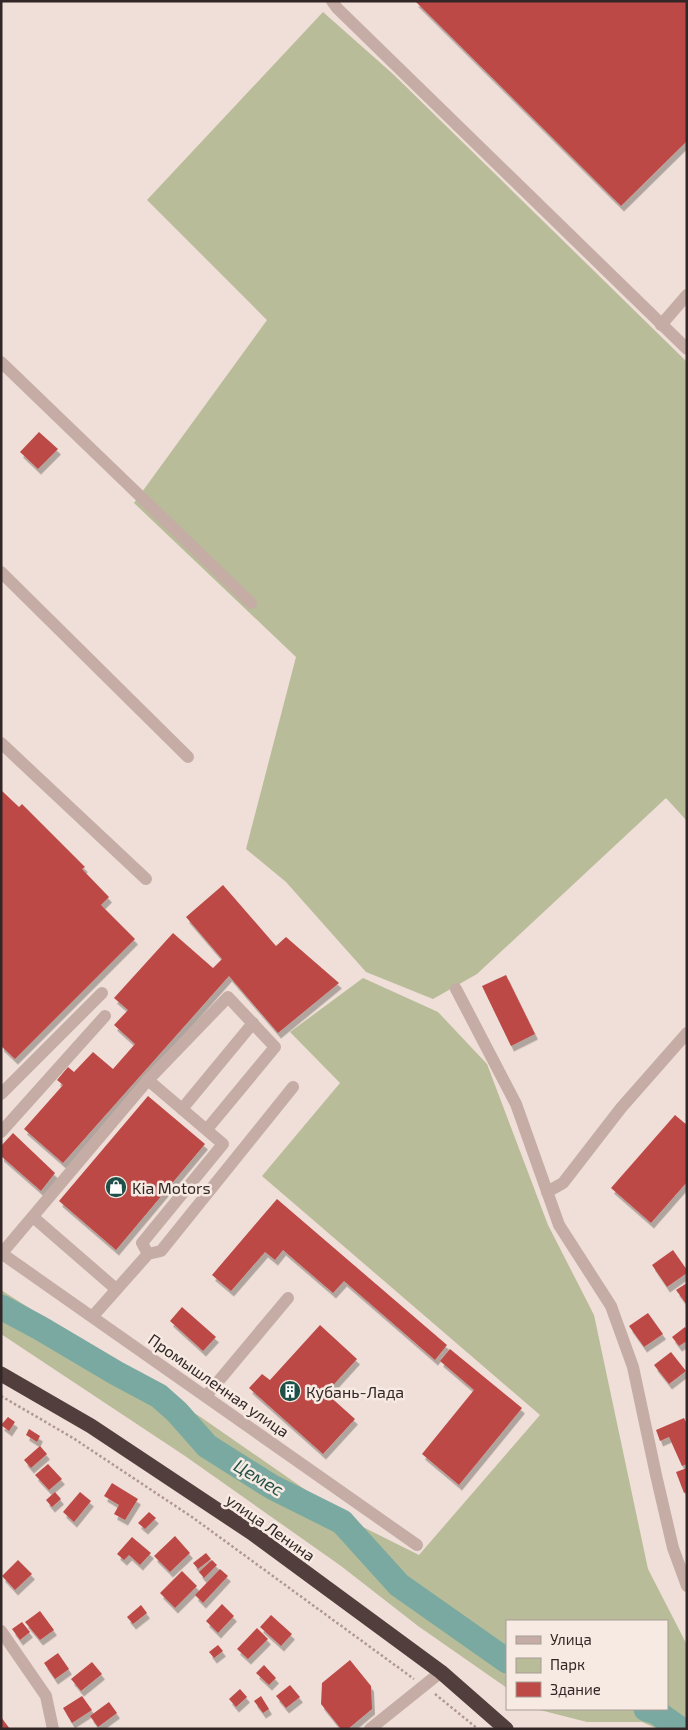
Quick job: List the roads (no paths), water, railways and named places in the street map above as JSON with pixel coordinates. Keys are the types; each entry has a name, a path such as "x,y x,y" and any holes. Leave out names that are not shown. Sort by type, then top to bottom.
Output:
{"highway":[{"name":"улица Ленина","path":"1,1374 91,1426 252,1534 441,1672 506,1729"}],"street":[{"path":"332,1 687,349"},
{"path":"661,325 687,295"},
{"path":"1,362 251,603"},
{"path":"1,572 188,757"},
{"path":"1,744 146,879"},
{"path":"456,989 516,1104 559,1225 611,1306 633,1367 671,1539 687,1586"},
{"path":"1,1094 102,993"},
{"path":"2,1253 148,1080 228,997 275,1048 208,1128"},
{"path":"1,1132 105,1016"},
{"path":"182,1109 253,1023"},
{"path":"547,1192 563,1183 621,1108 687,1033"},
{"path":"148,1080 238,1155"},
{"path":"92,1316 148,1254 161,1251 293,1087"},
{"path":"148,1254 142,1242 223,1144"},
{"path":"33,1217 116,1290"},
{"name":"Промышленная улица","path":"2,1253 417,1545"},
{"path":"206,1396 288,1298"},
{"path":"1,1631 46,1696 53,1729"},
{"path":"370,1729 441,1672"}],"waterway":[{"name":"Цемес","path":"1,1307 159,1396 177,1412 207,1446 272,1487 342,1522 399,1585 506,1660"},
{"name":"Цемес","path":"649,1710 656,1712 680,1729"}],"place":[{"name":"Kia Motors","path":"116,1187"},
{"name":"Кубань-Лада","path":"290,1391"}]}
